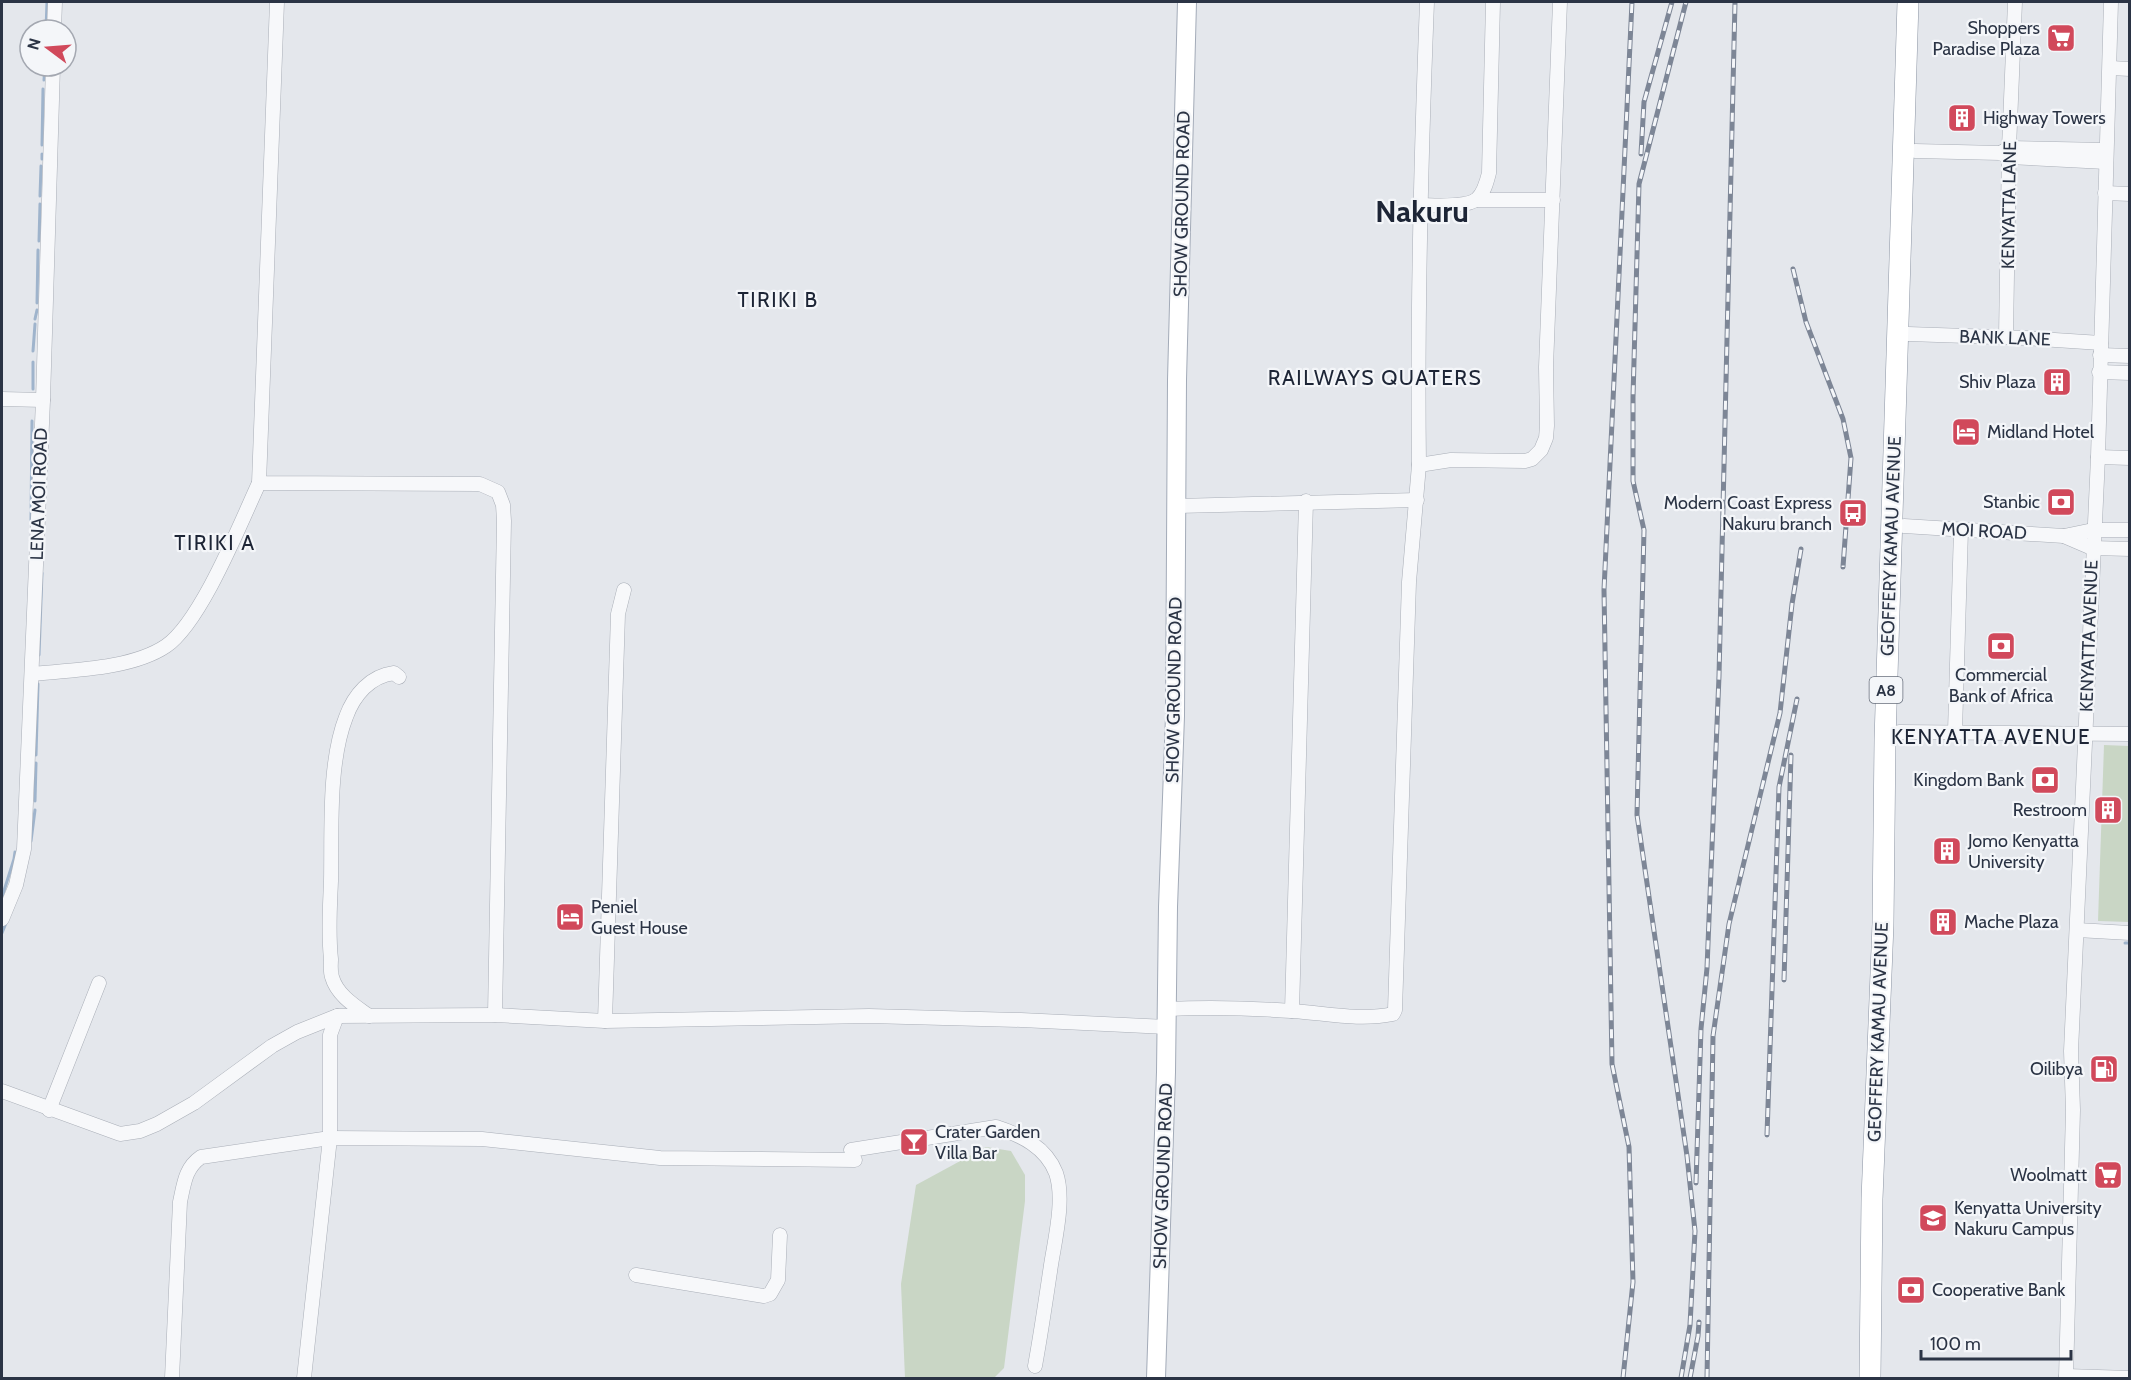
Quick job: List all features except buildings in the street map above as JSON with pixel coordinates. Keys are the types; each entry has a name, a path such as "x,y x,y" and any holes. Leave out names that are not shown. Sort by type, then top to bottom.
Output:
{"highway":[{"name":"GEOFFERY KAMAU AVENUE","path":"1870,1378 1872,1199 1883,924 1885,740 1908,2"},
{"name":"GEOFFERY KAMAU AVENUE","path":"1885,1378 1887,1166 1908,334 1920,2"}],"main road":[{"name":"SHOW GROUND ROAD","path":"1156,1378 1176,671 1177,380 1187,2"}],"street":[{"path":"54,18 55,2"},
{"path":"32,674 99,668 134,660 165,646 182,632 217,573 259,483 277,2"},
{"path":"2,1091 120,1134 140,1131 194,1103 272,1046 297,1032 337,1016 495,1016 605,1021 868,1016 1021,1020 1167,1018 1202,1007 1362,1017 1393,1014 1395,1010 1405,685 1419,465 1420,204 1427,2"},
{"path":"1476,200 1489,173 1493,2"},
{"path":"1419,465 1451,460 1525,462 1541,450 1546,438 1546,367 1560,2"},
{"name":"KENYATTA LANE","path":"2006,337 2006,153 2015,2"},
{"name":"KENYATTA AVENUE","path":"2066,1377 2073,1110 2071,1051 2092,548 2098,457 2111,2"},
{"path":"2110,68 2130,69"},
{"name":"LENA MOI ROAD","path":"2,919 16,885 24,849 43,400 53,78"},
{"path":"1915,151 2106,156"},
{"path":"2104,193 2130,194"},
{"path":"1420,204 1465,204 1476,200 1553,200"},
{"name":"BANK LANE","path":"1908,334 2006,337 2100,349 2128,356"},
{"path":"2099,372 2128,373 2128,356"},
{"path":"2,399 43,400"},
{"path":"2098,457 2130,458"},
{"path":"259,483 480,484 498,492 504,505 495,1016"},
{"path":"1177,506 1416,500"},
{"path":"1292,1011 1305,501"},
{"name":"MOI ROAD","path":"1904,526 2064,536 2093,530 2130,530"},
{"path":"1955,731 1961,531"},
{"name":"MOI ROAD","path":"2064,536 2092,548 2130,549"},
{"path":"605,1021 618,614 624,590"},
{"path":"369,1016 350,1003 332,977 328,934 335,771 340,734 346,715 357,694 384,674 394,672 399,677"},
{"path":"1899,732 2130,734"},
{"path":"2077,930 2130,933"},
{"path":"49,1110 99,983"},
{"path":"304,1378 330,1138 330,1035 337,1016"},
{"path":"172,1378 180,1202 186,1173 190,1166 201,1157 330,1138 482,1139 660,1158 814,1161 996,1127 1017,1133 1035,1145 1048,1158 1056,1174 1059,1193 1058,1218 1035,1366"},
{"path":"636,1275 764,1296 770,1294 778,1280 780,1235"},
{"path":"2066,1377 2130,1378"}],"green space":[{"path":"2104,745 2129,746 2129,922 2098,921"},
{"path":"986,1147 1011,1151 1025,1175 1025,1201 1004,1368 994,1378 905,1378 901,1284 916,1185"}],"waterway":[{"path":"46,18 47,2"},
{"path":"42,145 43,89"},
{"path":"42,154 42,159"},
{"path":"40,196 41,166"},
{"path":"39,241 40,204"},
{"path":"37,303 38,250"},
{"path":"35,319 37,310"},
{"path":"33,351 35,324"},
{"path":"33,362 33,389"},
{"path":"31,521 32,421"},
{"path":"39,655 42,573"},
{"path":"36,755 38,684"},
{"path":"35,801 36,763"},
{"path":"31,841 35,810"},
{"path":"2,897 15,852"},
{"path":"2,933 6,923"},
{"path":"2125,943 2130,943"}],"railway":[{"path":"1623,1378 1633,1282 1629,1147 1612,1064 1604,590 1632,2"},
{"path":"1641,154 1644,102 1672,2"},
{"path":"1681,1378 1690,1325 1695,1231 1687,1156 1637,815 1644,530 1633,481 1633,397 1639,184 1686,2"},
{"path":"1696,1183 1701,1029 1707,968 1719,676 1735,2"},
{"path":"1793,269 1806,322 1843,419 1851,458 1843,567"},
{"path":"1707,1378 1713,1036 1729,924 1780,713 1792,604 1801,549"},
{"path":"1767,1135 1779,787 1797,699"},
{"path":"1784,980 1791,755"},
{"path":"1690,1378 1699,1322"}],"place":[{"name":"Shoppers Paradise Plaza","path":"2061,38"},
{"name":"Highway Towers","path":"1962,118"},
{"name":"Shiv Plaza","path":"2057,382"},
{"name":"Midland Hotel","path":"1966,432"},
{"name":"Stanbic","path":"2061,502"},
{"name":"Modern Coast Express Nakuru branch","path":"1853,513"},
{"name":"Commercial Bank of Africa","path":"2001,646"},
{"name":"Kingdom Bank","path":"2045,780"},
{"name":"Restroom","path":"2108,810"},
{"name":"Jomo Kenyatta University","path":"1947,851"},
{"name":"Peniel Guest House","path":"570,917"},
{"name":"Mache Plaza","path":"1943,922"},
{"name":"Oilibya","path":"2104,1069"},
{"name":"Crater Garden Villa Bar","path":"914,1142"},
{"name":"Woolmatt","path":"2108,1175"},
{"name":"Kenyatta University Nakuru Campus","path":"1933,1218"},
{"name":"Cooperative Bank","path":"1911,1290"}],"district":[{"name":"Nakuru","path":"1422,211"},
{"name":"TIRIKI B","path":"778,299"},
{"name":"RAILWAYS QUATERS","path":"1375,377"},
{"name":"TIRIKI A","path":"215,542"},
{"name":"KENYATTA AVENUE","path":"1991,736"}]}
